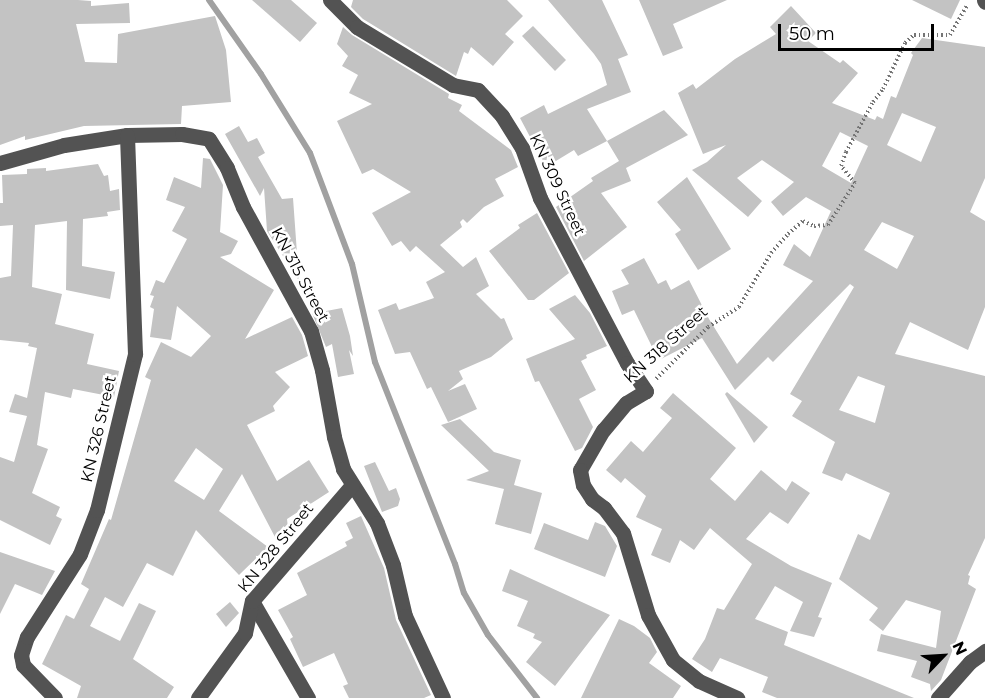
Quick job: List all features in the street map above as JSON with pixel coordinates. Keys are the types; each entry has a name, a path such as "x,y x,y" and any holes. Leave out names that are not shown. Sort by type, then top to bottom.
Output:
{"street":[{"name":"KN 309 Street","path":"330,0 357,27 453,84 478,90 502,116 522,148 540,198 593,301 627,363 646,391"},
{"name":"KN 315 Street","path":"0,162 55,147 127,135 182,134 209,139 227,168 243,207 311,331 343,469 377,524 393,565 405,616 443,698"},
{"name":"KN 326 Street","path":"55,698 23,665 21,655 27,637 80,554 98,510 135,354 127,135"},
{"name":"KN 318 Street","path":"646,391 626,403 603,430 580,471 583,485 591,499 604,508 623,533 648,615 673,660 699,681 737,698"},
{"name":"KN 328 Street","path":"198,698 245,633 252,600 352,484"},
{"path":"252,600 308,698"},
{"path":"938,698 970,662 985,651"}],"path":[{"name":"KN 318 Street","path":"646,391 683,350 708,327 739,307 771,253 788,234 803,221 814,226 828,225 855,183 841,166 846,152 873,102 883,89 905,43 914,35 950,35 969,0"}],"building":[{"path":"0,0 78,0 91,1 91,6 129,3 130,23 76,24 85,62 117,63 118,34 215,16 226,50 231,102 182,106 181,124 84,126 25,140 25,136 0,145"},
{"path":"252,0 291,0 317,23 300,42"},
{"path":"353,0 507,0 523,16 505,34 514,42 493,66 471,47 468,54 464,52 456,76 363,19 351,7"},
{"path":"548,0 602,0 628,55 618,59 631,92 587,109 607,141 578,156 574,150 546,167 520,118 544,105 548,114 607,85 601,64"},
{"path":"639,0 727,0 673,24 683,48 663,56"},
{"path":"912,0 960,0 951,19"},
{"path":"791,6 816,33 808,41 840,63 843,60 858,73 832,103 875,120 877,116 883,119 891,96 896,98 913,55 911,53 922,38 985,47 985,178 970,212 985,221 985,307 968,350 910,322 895,354 985,376 985,538 968,575 970,576 968,584 976,589 941,680 931,691 930,684 911,677 917,661 877,651 881,634 936,648 941,611 906,600 883,631 869,620 878,608 839,579 858,534 870,540 890,493 846,473 842,481 822,473 835,442 792,416 802,401 790,394 854,287 850,284 773,362 768,357 735,390 702,338 661,359 658,354 656,355 634,310 622,315 612,291 629,284 621,270 644,258 658,284 666,280 671,290 689,280 709,319 737,364 813,281 783,265 794,244 810,257 831,211 806,197 783,216 771,202 794,182 762,160 737,178 762,201 748,217 692,170 707,162 726,145 703,154 678,93 693,84 696,89 735,59 776,34 770,27","holes":["902,113 936,127 921,162 887,145","840,132 868,146 851,183 822,166","882,222 914,236 897,269 864,250","858,376 885,386 875,423 839,410"]},
{"path":"533,26 566,60 555,71 522,36"},
{"path":"343,27 352,35 449,94 448,98 462,105 459,111 511,150 518,167 495,179 504,196 484,207 467,223 463,219 460,222 462,227 440,245 463,267 476,257 489,286 476,294 501,319 504,318 513,339 491,357 459,371 463,379 448,391 465,384 477,409 448,422 431,387 427,389 410,352 395,354 378,310 396,303 399,310 434,298 426,282 445,272 416,246 410,252 401,241 392,246 372,213 411,192 373,169 362,174 337,121 372,104 349,93 358,75 342,66 348,56 337,44"},
{"path":"664,110 688,135 626,168 631,181 601,193 627,227 584,261 556,207 593,181 591,178 619,161 607,141"},
{"path":"239,126 248,142 257,138 265,153 258,157 282,199 293,198 299,281 267,231 264,188 260,196 225,134"},
{"path":"203,158 210,159 223,185 220,232 238,241 231,254 220,257 274,290 245,339 292,317 302,335 308,356 275,372 290,387 273,406 275,411 247,425 277,481 309,460 329,492 287,519 288,528 276,539 242,474 219,511 268,547 239,575 196,530 173,576 147,563 123,607 105,597 90,626 120,641 139,603 156,611 133,659 174,687 167,698 77,698 81,686 42,664 66,615 74,619 89,589 81,584 109,519 111,520 151,380 145,377 161,342 191,357 211,336 177,306 171,340 150,337 154,309 150,307 154,296 150,295 156,280 164,283 187,239 172,231 185,207 166,200 174,177 201,188","holes":["196,448 223,469 204,500 174,481"]},
{"path":"98,164 104,176 108,175 110,191 119,189 120,210 107,212 108,216 83,219 82,266 115,272 110,299 66,290 67,221 35,225 32,287 62,294 55,324 94,334 87,364 119,371 114,397 73,389 71,398 45,392 37,445 48,449 32,493 60,507 56,516 62,519 50,545 0,520 0,457 14,462 27,416 9,412 15,394 27,398 37,348 28,346 29,343 0,340 0,278 11,276 13,225 0,226 0,203 3,203 2,175 27,174 27,169 46,168 46,171"},
{"path":"687,177 731,249 698,270 675,234 681,230 657,202"},
{"path":"537,213 569,273 534,300 528,300 489,251 520,228 518,225"},
{"path":"575,295 590,313 607,346 586,355 587,358 581,361 596,390 579,399 593,427 582,448 575,451 539,381 535,382 526,359 575,339 549,309"},
{"path":"342,308 350,336 353,356 349,350 354,374 338,377 332,344 326,347 312,313 327,322 321,312"},
{"path":"727,392 768,427 754,443 725,394"},
{"path":"673,393 736,448 710,479 735,501 761,470 786,491 792,481 810,493 788,524 770,512 746,539 791,566 832,583 818,617 822,618 814,637 790,631 803,602 775,586 755,619 788,632 784,645 914,698 777,698 762,692 768,677 720,658 712,672 692,659 705,639 717,608 724,610 752,564 710,528 694,550 680,540 670,563 651,555 662,529 636,517 646,496 625,478 621,483 606,470 631,441 643,452 672,418 660,408"},
{"path":"460,419 494,452 521,460 514,485 542,493 531,534 495,524 504,489 466,480 489,471 441,425"},
{"path":"375,462 389,491 396,488 400,499 398,506 382,512 364,466"},
{"path":"361,516 384,568 396,620 431,695 424,698 349,698 343,686 348,684 334,653 303,667 290,639 293,637 278,610 307,595 297,573 347,546 345,542 353,538 346,523"},
{"path":"595,522 605,526 617,546 605,577 534,549 544,523 588,540"},
{"path":"0,552 55,571 42,595 15,584 0,614"},
{"path":"510,569 610,615 555,686 526,662 542,642 533,638 535,634 517,626 528,601 502,591"},
{"path":"230,602 239,613 226,627 216,614"},
{"path":"619,619 634,626 650,638 657,652 649,663 681,686 673,698 581,698"}],"waterway":[{"path":"209,0 261,74 310,153 352,264 375,362 455,564 464,593 488,635 537,698"}]}
